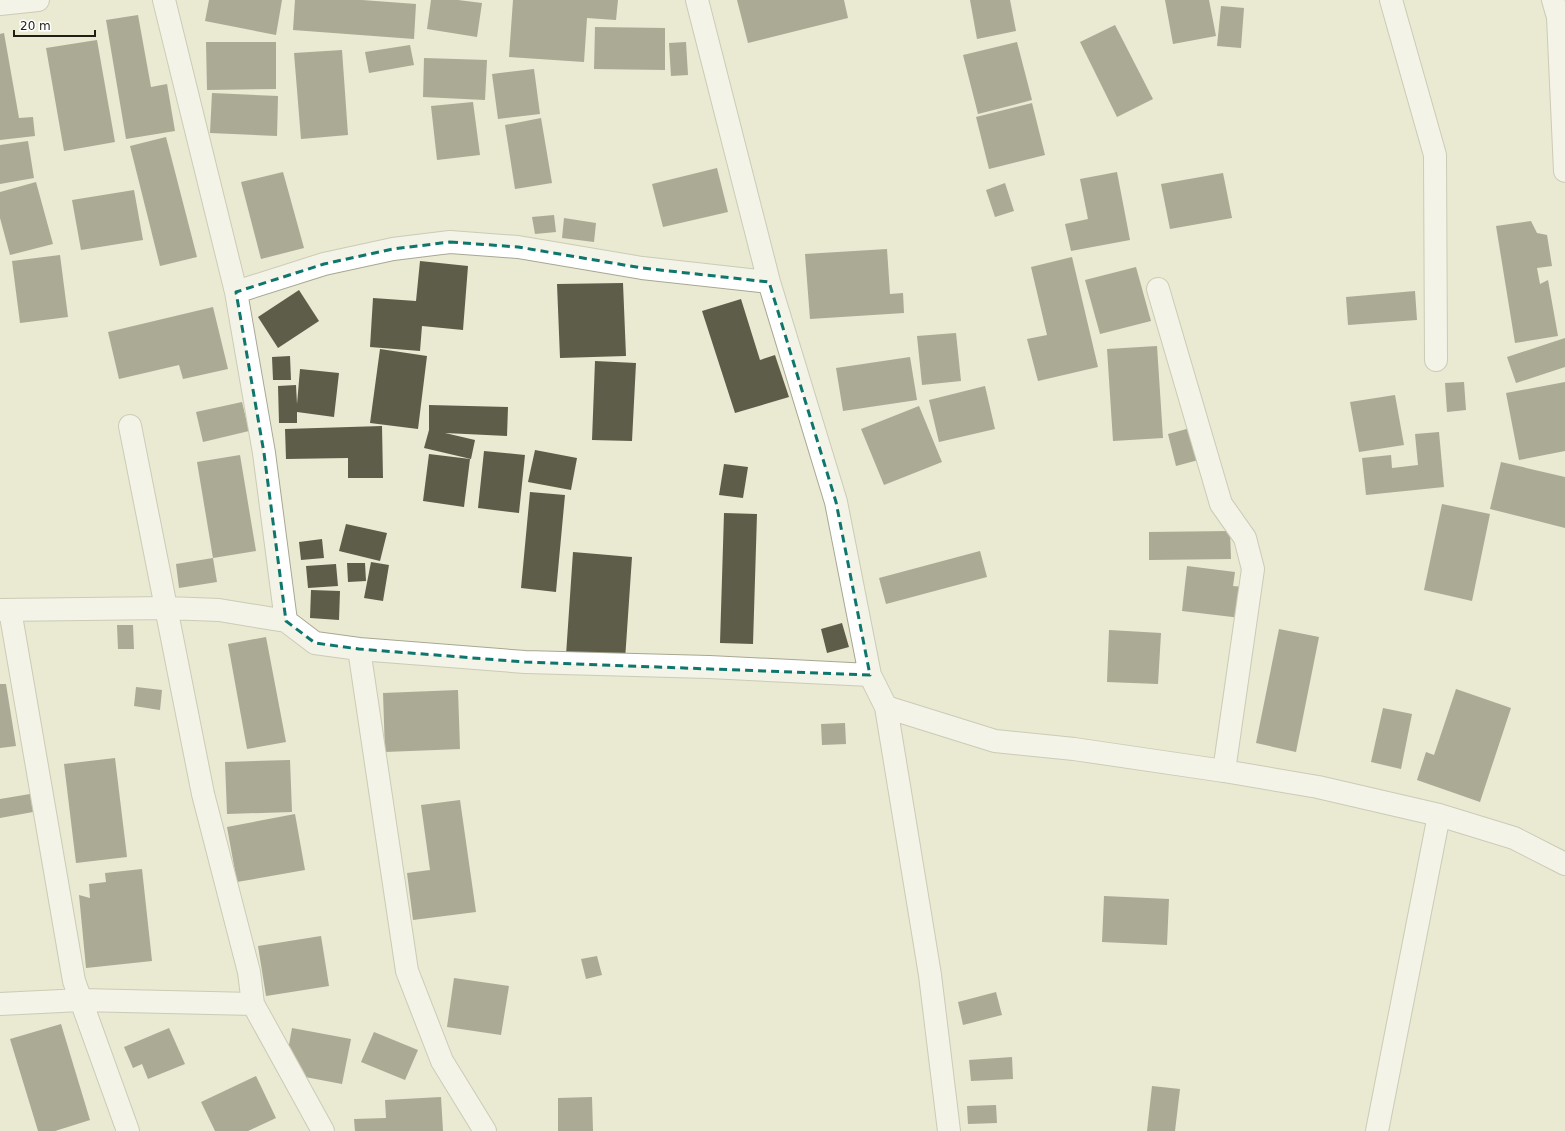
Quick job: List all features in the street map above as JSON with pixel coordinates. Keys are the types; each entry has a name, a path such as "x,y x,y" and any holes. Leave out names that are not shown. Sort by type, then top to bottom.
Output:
{"street":[{"path":"0,4 38,0"},
{"path":"164,0 236,292 264,453 286,621"},
{"path":"697,0 769,282 836,502 870,675 886,707 930,975 949,1131"},
{"path":"1391,0 1435,155 1436,360"},
{"path":"1553,0 1558,17 1565,171"},
{"path":"236,292 324,264 393,249 450,242 518,247 642,268 769,282"},
{"path":"1158,289 1221,504 1245,538 1253,569 1224,771"},
{"path":"130,426 203,794 249,972 253,1004 323,1131"},
{"path":"128,1131 74,981 5,610 167,608 219,610 286,621 315,644 359,649 525,662 709,667 870,675"},
{"path":"359,649 407,972 442,1061 485,1131"},
{"path":"886,707 995,741 1074,749 1224,771 1318,787 1439,815 1514,838 1565,864"},
{"path":"1377,1131 1439,815"},
{"path":"0,1004 81,1000 253,1004"}],"highlighted area":[{"path":"450,242 518,247 642,268 769,282 836,502 870,675 525,662 359,649 315,643 286,621 264,453 236,292 324,264 393,249"}],"building":[{"path":"209,0 282,0 276,35 205,21"},
{"path":"295,0 362,0 416,4 414,39 293,30"},
{"path":"431,0 458,0 482,3 477,37 427,29"},
{"path":"513,0 618,0 616,20 587,18 584,62 509,57"},
{"path":"737,0 844,0 848,18 748,43"},
{"path":"970,0 1010,0 1016,31 977,39"},
{"path":"1165,0 1209,0 1216,36 1173,44"},
{"path":"1221,6 1244,8 1241,48 1217,46"},
{"path":"138,15 151,87 167,84 175,131 126,139 106,20"},
{"path":"1115,25 1153,99 1117,117 1080,42"},
{"path":"595,27 665,28 665,70 594,69"},
{"path":"4,33 19,118 33,117 35,136 0,140 0,34"},
{"path":"97,40 115,142 64,151 46,48"},
{"path":"206,42 276,42 276,89 207,90"},
{"path":"686,42 688,75 671,76 669,43"},
{"path":"1017,42 1032,100 978,114 963,55"},
{"path":"410,45 414,65 369,73 365,52"},
{"path":"342,50 348,135 301,139 294,53"},
{"path":"424,58 487,60 485,100 423,97"},
{"path":"534,69 540,114 498,119 492,74"},
{"path":"212,93 278,96 277,136 210,133"},
{"path":"473,102 480,155 437,160 431,106"},
{"path":"1032,103 1045,155 989,169 976,117"},
{"path":"541,118 552,183 515,189 505,125"},
{"path":"166,137 197,257 160,266 130,146"},
{"path":"28,141 34,178 0,184 0,145"},
{"path":"717,168 728,212 663,227 652,184"},
{"path":"283,172 304,248 261,259 241,182"},
{"path":"1117,172 1130,240 1071,251 1065,224 1088,219 1080,179"},
{"path":"1223,173 1232,218 1170,229 1161,184"},
{"path":"36,182 53,244 10,255 0,218 0,192"},
{"path":"1005,183 1014,211 995,217 986,190"},
{"path":"134,190 143,240 81,250 72,200"},
{"path":"554,215 556,232 535,234 532,217"},
{"path":"564,218 596,223 594,242 562,238"},
{"path":"1531,221 1537,233 1547,235 1552,266 1537,268 1540,284 1548,280 1558,336 1515,343 1496,226"},
{"path":"887,249 890,294 903,293 904,313 810,319 805,254"},
{"path":"60,255 68,317 20,323 12,261"},
{"path":"1072,257 1098,367 1038,381 1027,339 1047,335 1031,267"},
{"path":"420,261 468,266 463,330 422,326 420,351 370,347 373,298 416,301"},
{"path":"1136,267 1151,321 1100,334 1085,280"},
{"path":"623,283 626,356 560,358 557,284"},
{"path":"299,290 319,321 278,348 258,317"},
{"path":"1415,291 1417,320 1348,325 1346,297"},
{"path":"741,299 760,360 775,355 789,397 735,413 702,311"},
{"path":"213,307 228,369 183,379 179,365 119,379 108,332"},
{"path":"956,333 961,381 922,385 917,336"},
{"path":"1565,338 1565,367 1516,383 1507,357"},
{"path":"1157,346 1163,438 1113,441 1107,349"},
{"path":"380,349 427,356 418,429 370,423"},
{"path":"290,356 291,380 273,380 272,357"},
{"path":"910,357 917,400 843,411 836,368"},
{"path":"595,361 636,363 632,441 592,440"},
{"path":"300,369 339,373 334,417 297,412 297,423 279,423 278,386 296,385 297,404"},
{"path":"1464,382 1466,410 1447,412 1445,383"},
{"path":"1565,382 1565,451 1519,460 1506,393"},
{"path":"985,386 995,429 939,442 929,400"},
{"path":"1395,395 1404,445 1359,452 1350,402"},
{"path":"242,402 249,431 203,442 196,412"},
{"path":"429,405 508,407 507,436 445,433 475,440 471,459 424,448 429,430"},
{"path":"919,406 942,462 884,485 861,429"},
{"path":"382,426 383,478 348,478 348,458 286,459 285,429"},
{"path":"1194,427 1202,459 1176,466 1168,434"},
{"path":"1439,432 1444,487 1366,495 1362,458 1391,455 1392,468 1418,465 1415,434"},
{"path":"535,450 577,458 571,490 528,482"},
{"path":"484,451 525,455 519,513 478,508"},
{"path":"429,454 470,459 464,507 423,501"},
{"path":"240,455 256,551 213,558 197,462"},
{"path":"1501,462 1565,477 1565,528 1490,509"},
{"path":"724,464 748,467 743,498 719,495"},
{"path":"530,492 565,495 556,592 521,588"},
{"path":"1442,504 1490,514 1472,601 1424,590"},
{"path":"724,513 757,514 753,644 720,643"},
{"path":"346,524 387,533 380,561 339,551"},
{"path":"1230,531 1231,559 1149,560 1149,532"},
{"path":"322,539 324,558 301,560 299,542"},
{"path":"980,551 987,577 886,604 879,578"},
{"path":"573,552 632,557 625,660 566,655"},
{"path":"213,558 217,582 179,588 176,564"},
{"path":"371,562 389,565 383,601 364,598"},
{"path":"347,563 365,563 366,581 348,582"},
{"path":"336,564 338,586 308,588 306,566"},
{"path":"1187,566 1235,572 1233,586 1244,587 1241,618 1182,611"},
{"path":"311,590 340,591 339,620 310,618"},
{"path":"842,623 849,647 827,653 821,629"},
{"path":"117,625 133,625 134,649 118,649"},
{"path":"1279,629 1319,637 1296,752 1256,743"},
{"path":"1109,630 1161,633 1158,684 1107,682"},
{"path":"266,637 286,742 247,749 228,644"},
{"path":"0,684 6,684 16,746 0,748"},
{"path":"136,687 162,690 160,710 134,706"},
{"path":"1456,689 1511,708 1480,802 1417,780 1426,752 1434,755"},
{"path":"458,690 460,749 385,752 383,693"},
{"path":"1383,708 1412,714 1401,769 1371,762"},
{"path":"845,723 846,744 822,745 821,724"},
{"path":"115,758 127,857 76,863 64,764"},
{"path":"290,760 292,812 227,814 225,762"},
{"path":"30,794 33,812 0,818 0,799"},
{"path":"460,800 476,912 413,920 407,873 430,870 421,805"},
{"path":"295,814 305,870 237,882 227,827"},
{"path":"142,869 152,961 86,968 79,895 90,898 89,884 106,882 105,873"},
{"path":"1104,896 1169,899 1167,945 1102,942"},
{"path":"321,936 329,986 266,996 258,946"},
{"path":"597,956 602,975 586,979 581,959"},
{"path":"454,978 509,986 501,1035 447,1027"},
{"path":"996,992 1002,1015 963,1025 958,1002"},
{"path":"61,1024 90,1120 55,1131 38,1131 10,1039"},
{"path":"169,1028 185,1064 148,1079 142,1064 133,1068 124,1047"},
{"path":"292,1028 351,1039 342,1084 284,1073"},
{"path":"374,1032 418,1050 405,1080 361,1062"},
{"path":"1012,1057 1013,1079 971,1081 969,1060"},
{"path":"256,1076 276,1118 248,1131 215,1131 201,1102"},
{"path":"1152,1086 1180,1089 1175,1131 1147,1131"},
{"path":"441,1097 443,1131 355,1131 354,1119 386,1118 385,1100"},
{"path":"592,1097 593,1131 558,1131 558,1098"},
{"path":"996,1105 997,1123 968,1124 967,1106"}]}
